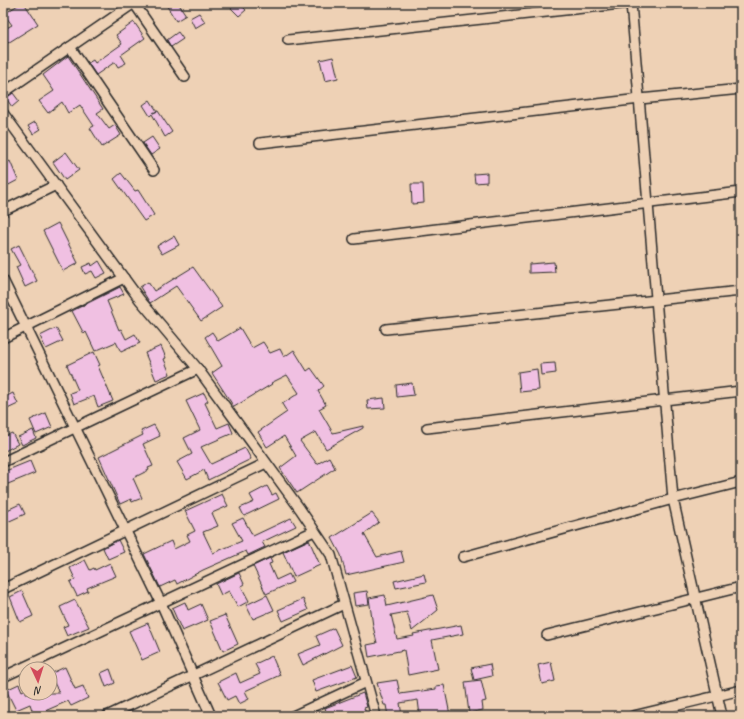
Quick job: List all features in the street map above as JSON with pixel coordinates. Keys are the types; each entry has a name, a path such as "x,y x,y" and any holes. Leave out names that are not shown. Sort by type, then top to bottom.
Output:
{"street":[{"path":"3,93 134,3 185,77"},
{"path":"288,40 630,3 640,99 649,203 655,300 673,499 722,716"},
{"path":"70,47 154,170"},
{"path":"260,143 640,99 741,89"},
{"path":"3,113 140,300 198,369 330,555 376,716"},
{"path":"3,211 56,185"},
{"path":"354,239 741,192"},
{"path":"3,338 124,278"},
{"path":"3,280 27,326 75,428 161,603 211,716"},
{"path":"386,329 741,291"},
{"path":"3,462 198,369"},
{"path":"427,428 741,391"},
{"path":"3,589 266,463"},
{"path":"463,557 673,499 741,482"},
{"path":"3,677 314,531"},
{"path":"547,636 741,587"},
{"path":"107,716 344,604"},
{"path":"293,716 366,682"},
{"path":"633,716 741,690"}],"building":[{"path":"21,3 24,3 38,24 3,46 3,30 12,25 4,14"},
{"path":"165,3 178,3 186,15 176,21"},
{"path":"226,3 239,3 246,10 239,16"},
{"path":"199,13 205,22 195,28 190,18"},
{"path":"134,22 145,38 121,55 126,63 118,67 115,62 96,75 88,63 93,60 95,63 122,44 116,35"},
{"path":"178,32 183,39 171,47 167,40"},
{"path":"68,56 103,109 97,113 109,129 115,125 121,135 102,147 90,128 94,126 80,105 68,113 62,102 48,113 39,101 54,91 43,75"},
{"path":"333,57 338,78 325,81 320,60"},
{"path":"13,93 19,101 12,107 6,98"},
{"path":"150,100 157,111 153,113 158,111 172,132 165,137 152,114 150,116 143,105"},
{"path":"35,122 41,129 33,134 28,126"},
{"path":"152,137 160,149 151,155 143,143"},
{"path":"66,152 79,170 65,180 53,162"},
{"path":"10,161 18,180 3,188 3,165"},
{"path":"121,173 135,191 138,190 154,215 144,221 114,179"},
{"path":"487,173 487,182 475,183 474,174"},
{"path":"411,184 423,184 424,203 412,204"},
{"path":"58,223 78,263 63,271 43,231"},
{"path":"174,236 179,245 162,254 157,246"},
{"path":"19,245 37,281 25,287 16,267 20,265 11,249"},
{"path":"99,261 106,273 96,278 92,271 85,274 82,267 91,263 92,266"},
{"path":"554,262 555,272 529,273 529,264"},
{"path":"193,267 222,307 201,321 176,286 150,303 140,287 148,282 154,291"},
{"path":"120,287 124,294 107,301 119,330 121,329 126,339 135,334 140,343 121,352 116,342 95,351 86,332 84,334 72,311"},
{"path":"56,328 63,341 46,349 40,336"},
{"path":"240,328 252,348 263,342 270,353 280,349 284,357 294,350 307,371 311,368 324,386 318,391 326,405 319,409 333,433 363,426 363,428 326,449 316,432 300,441 317,464 329,457 335,468 297,493 280,468 296,456 284,436 267,447 258,432 287,412 282,404 299,393 287,375 271,383 272,384 234,407 212,373 222,366 205,337 212,332 218,341"},
{"path":"161,346 170,374 156,380 145,353"},
{"path":"94,352 100,365 98,366 113,401 98,407 94,396 74,404 70,393 78,390 67,365"},
{"path":"555,363 556,373 541,375 540,364"},
{"path":"537,369 539,390 520,392 518,372"},
{"path":"412,383 414,395 397,397 396,385"},
{"path":"13,393 18,404 3,411 3,398"},
{"path":"204,393 208,401 205,403 217,428 229,423 233,433 201,447 211,464 245,448 251,459 208,480 204,470 187,479 177,462 192,454 184,438 200,430 186,401"},
{"path":"384,398 385,408 368,409 367,400"},
{"path":"46,413 52,427 36,434 30,420"},
{"path":"154,425 160,436 143,444 153,466 148,468 149,470 133,478 142,498 132,502 131,499 120,504 99,457 143,435 141,431"},
{"path":"33,430 36,438 22,445 18,437"},
{"path":"12,433 18,444 3,452 3,437"},
{"path":"30,461 35,473 3,486 3,472"},
{"path":"267,486 272,495 276,493 279,499 244,516 240,508 254,502 250,495"},
{"path":"222,494 228,506 212,513 218,526 203,532 213,553 242,541 232,523 243,518 253,536 291,518 296,526 262,542 265,547 248,555 246,551 203,570 177,584 175,580 160,587 144,554 171,541 174,549 190,541 187,535 195,531 185,511"},
{"path":"20,504 25,514 3,524 3,512"},
{"path":"372,513 379,522 364,534 377,557 401,551 404,562 346,575 341,555 332,538"},
{"path":"118,540 124,552 108,559 103,548"},
{"path":"309,540 320,565 294,577 283,552"},
{"path":"270,558 272,563 269,564 276,580 289,574 293,582 266,594 253,566"},
{"path":"85,560 90,570 94,568 95,570 110,563 116,576 87,588 88,591 77,596 70,582 75,579 70,568"},
{"path":"239,573 244,584 241,586 249,601 238,607 229,591 221,595 216,584"},
{"path":"424,574 426,582 396,588 394,581"},
{"path":"22,591 33,616 20,622 10,597"},
{"path":"367,591 369,604 355,606 353,593"},
{"path":"267,595 274,610 253,619 246,605"},
{"path":"385,595 387,606 433,595 438,610 412,631 407,612 391,615 397,639 414,636 413,634 461,625 463,634 432,640 438,669 408,675 404,650 369,657 367,645 377,643 369,598"},
{"path":"303,599 308,610 283,621 278,610"},
{"path":"75,600 89,627 67,636 63,627 68,625 60,607"},
{"path":"185,602 188,610 201,604 208,620 182,631 172,608"},
{"path":"225,615 238,644 223,651 210,621"},
{"path":"148,623 160,652 142,660 129,631"},
{"path":"334,628 342,645 303,665 298,654 320,645 316,636"},
{"path":"272,656 280,675 245,691 249,699 239,704 235,696 227,700 218,682 236,673 240,683 260,674 255,664"},
{"path":"551,662 555,681 542,684 538,665"},
{"path":"490,664 492,676 474,680 471,668"},
{"path":"352,665 357,677 316,692 312,680"},
{"path":"65,667 75,689 83,686 88,698 71,706 68,701 45,711 47,716 34,716 30,704 16,710 6,690 18,684 18,701 58,701 58,670"},
{"path":"110,669 115,683 106,687 101,673"},
{"path":"397,680 400,694 436,689 436,686 444,685 450,715 420,716 418,700 400,703 402,716 388,716 386,705 384,705 377,683"},
{"path":"481,680 486,701 482,702 483,710 469,713 465,682"},
{"path":"363,693 367,707 364,708 367,716 333,716 332,712 327,714 325,708"}]}
